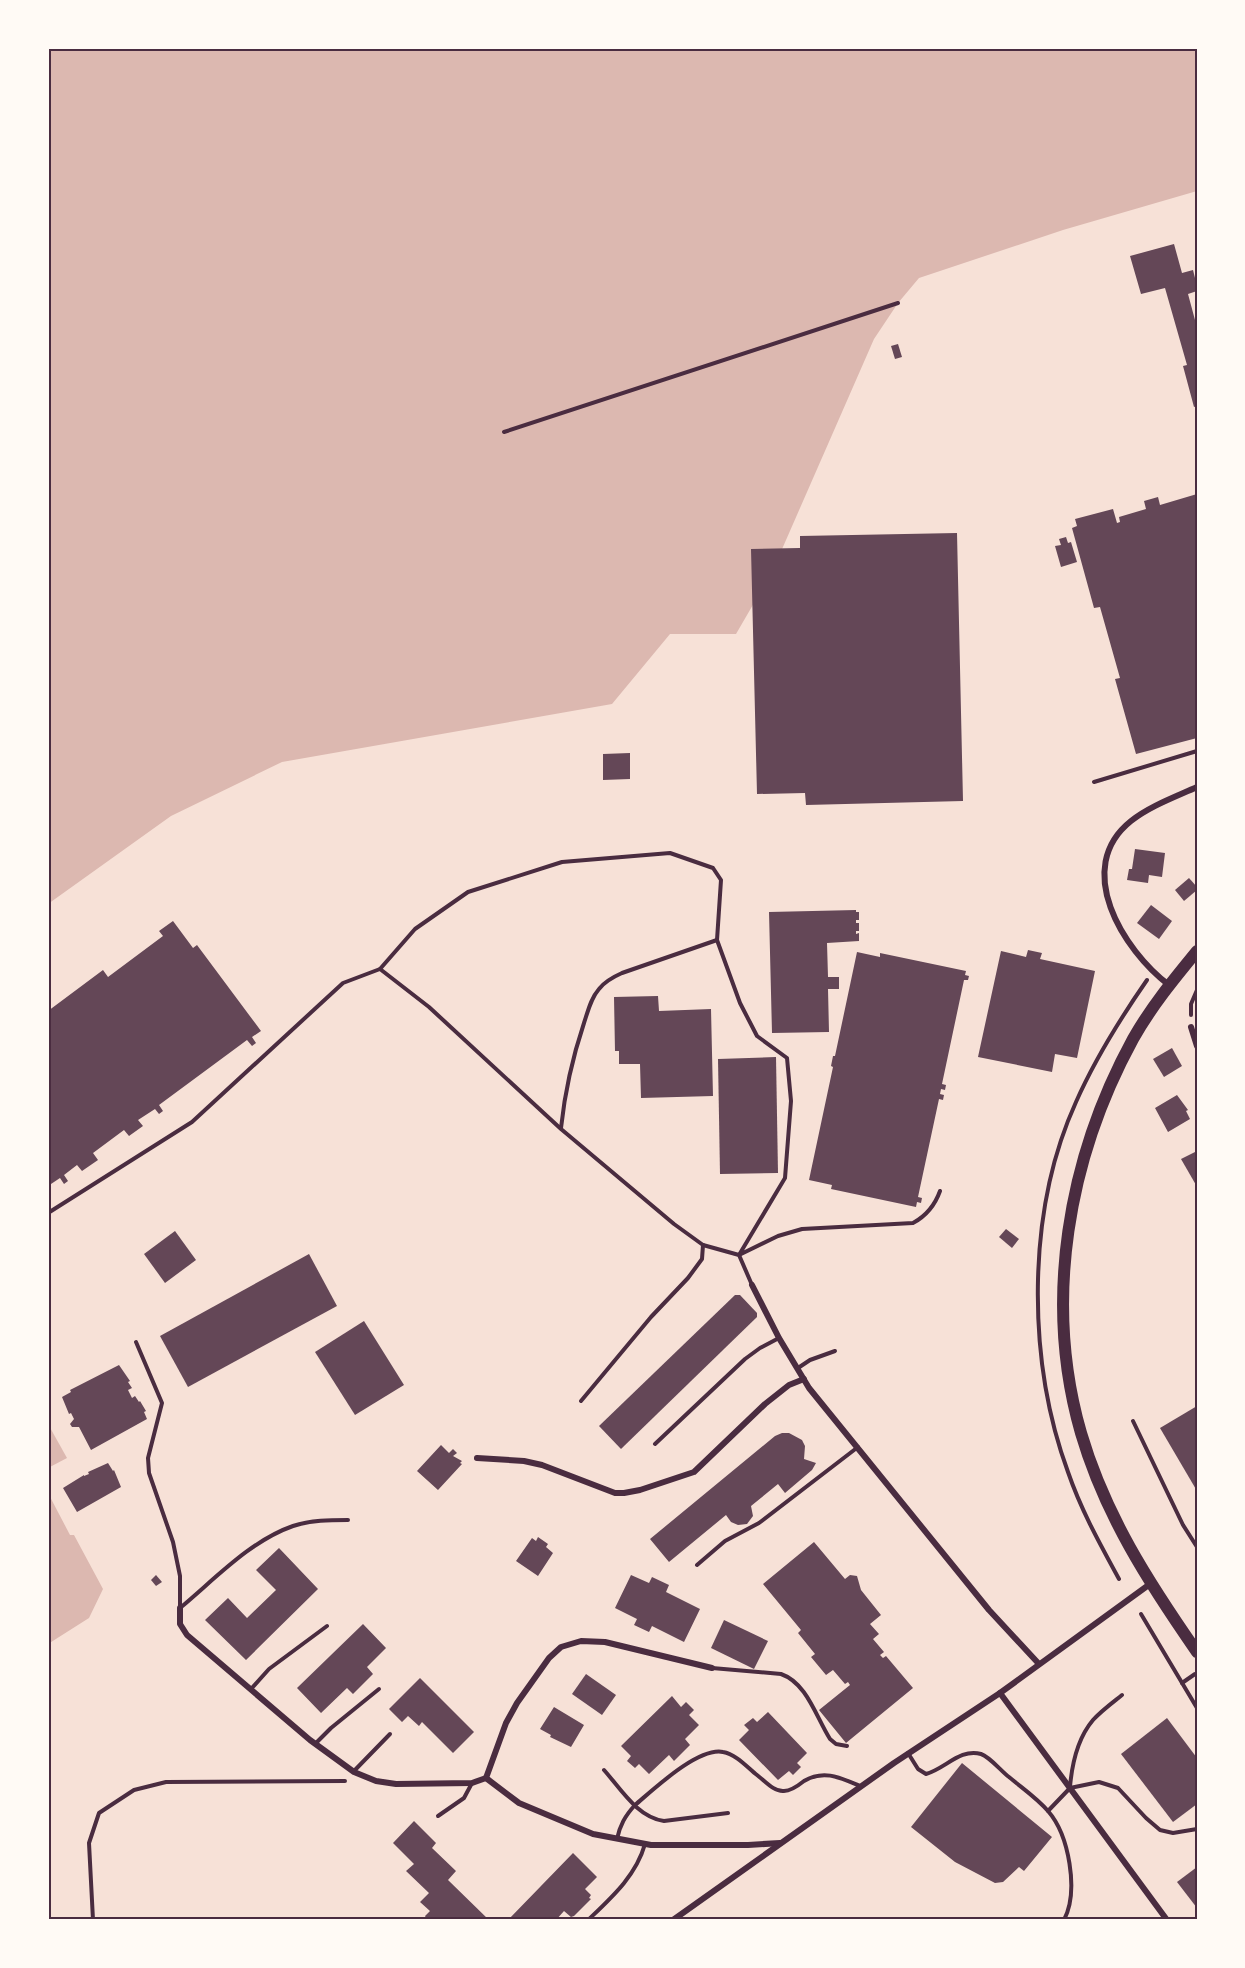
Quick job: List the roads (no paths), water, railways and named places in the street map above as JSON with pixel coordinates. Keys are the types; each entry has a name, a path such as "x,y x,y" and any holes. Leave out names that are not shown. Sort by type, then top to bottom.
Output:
{"main road":[{"path":"1197,951 1169,986 1134,1038 1106,1093 1080,1168 1070,1215 1064,1271 1064,1332 1071,1388 1088,1455 1116,1521 1150,1584 1197,1652"}],"street":[{"path":"1169,986 1144,963 1111,909 1103,879 1104,864 1109,848 1118,833 1132,820 1197,787"},
{"path":"1191,1027 1197,1046"},
{"path":"752,1285 779,1338 804,1379 988,1610 1039,1664"},
{"path":"477,1458 533,1463 615,1493 640,1490 694,1472 765,1404 789,1385 804,1379"},
{"path":"673,1920 861,1786 1081,1636 1150,1584"},
{"path":"180,1608 180,1624 187,1635 315,1744 354,1772 376,1781 396,1784 472,1783 486,1778"},
{"path":"486,1778 503,1731 517,1703 549,1658 561,1647 581,1641 605,1641 712,1668"},
{"path":"999,1693 1167,1920"},
{"path":"486,1778 519,1803 593,1834 645,1844 780,1843"}],"lane":[{"path":"1094,782 1197,751"},
{"path":"48,1213 192,1122 343,983 380,969 415,929 468,892 562,862 670,853 713,868 721,880 717,940 740,1003 757,1036 787,1058 791,1101 785,1178 739,1255"},
{"path":"561,1129 565,1090 573,1055 598,989 608,980 622,973 717,940"},
{"path":"380,969 429,1007 561,1129 674,1224 703,1245 739,1255 778,1236 802,1229 913,1223 928,1212 937,1200 940,1191"},
{"path":"580,1401 651,1317 688,1278 702,1259 703,1245"},
{"path":"739,1255 752,1285"},
{"path":"655,1444 745,1359 779,1338"},
{"path":"136,1342 162,1403 148,1458 149,1473 173,1542 180,1576 180,1608"},
{"path":"797,1368 810,1360 835,1351"},
{"path":"1133,1421 1183,1525 1197,1547"},
{"path":"697,1565 725,1540 759,1523 858,1447"},
{"path":"180,1608 255,1545 293,1526 317,1521 348,1520"},
{"path":"250,1689 269,1669 327,1626"},
{"path":"712,1668 781,1674 791,1678 800,1686 830,1739 839,1746 847,1746"},
{"path":"315,1744 379,1689"},
{"path":"1070,1788 1072,1761 1079,1744 1092,1721 1122,1695"},
{"path":"354,1772 390,1734"},
{"path":"617,1839 626,1814 635,1805 693,1760 709,1754 723,1752 733,1756 773,1788 781,1791 787,1791 810,1778 823,1774 838,1776 861,1786"},
{"path":"909,1753 912,1762 926,1774 965,1753 982,1754 1048,1810 1066,1848 1072,1880 1070,1910 1064,1920"},
{"path":"604,1770 635,1805 654,1820 664,1821 728,1813"},
{"path":"1048,1810 1070,1788 1099,1782 1118,1788 1160,1830 1173,1833 1197,1829"},
{"path":"438,1816 464,1798 472,1783"},
{"path":"588,1920 614,1896 632,1873 640,1860 645,1844"}]}
